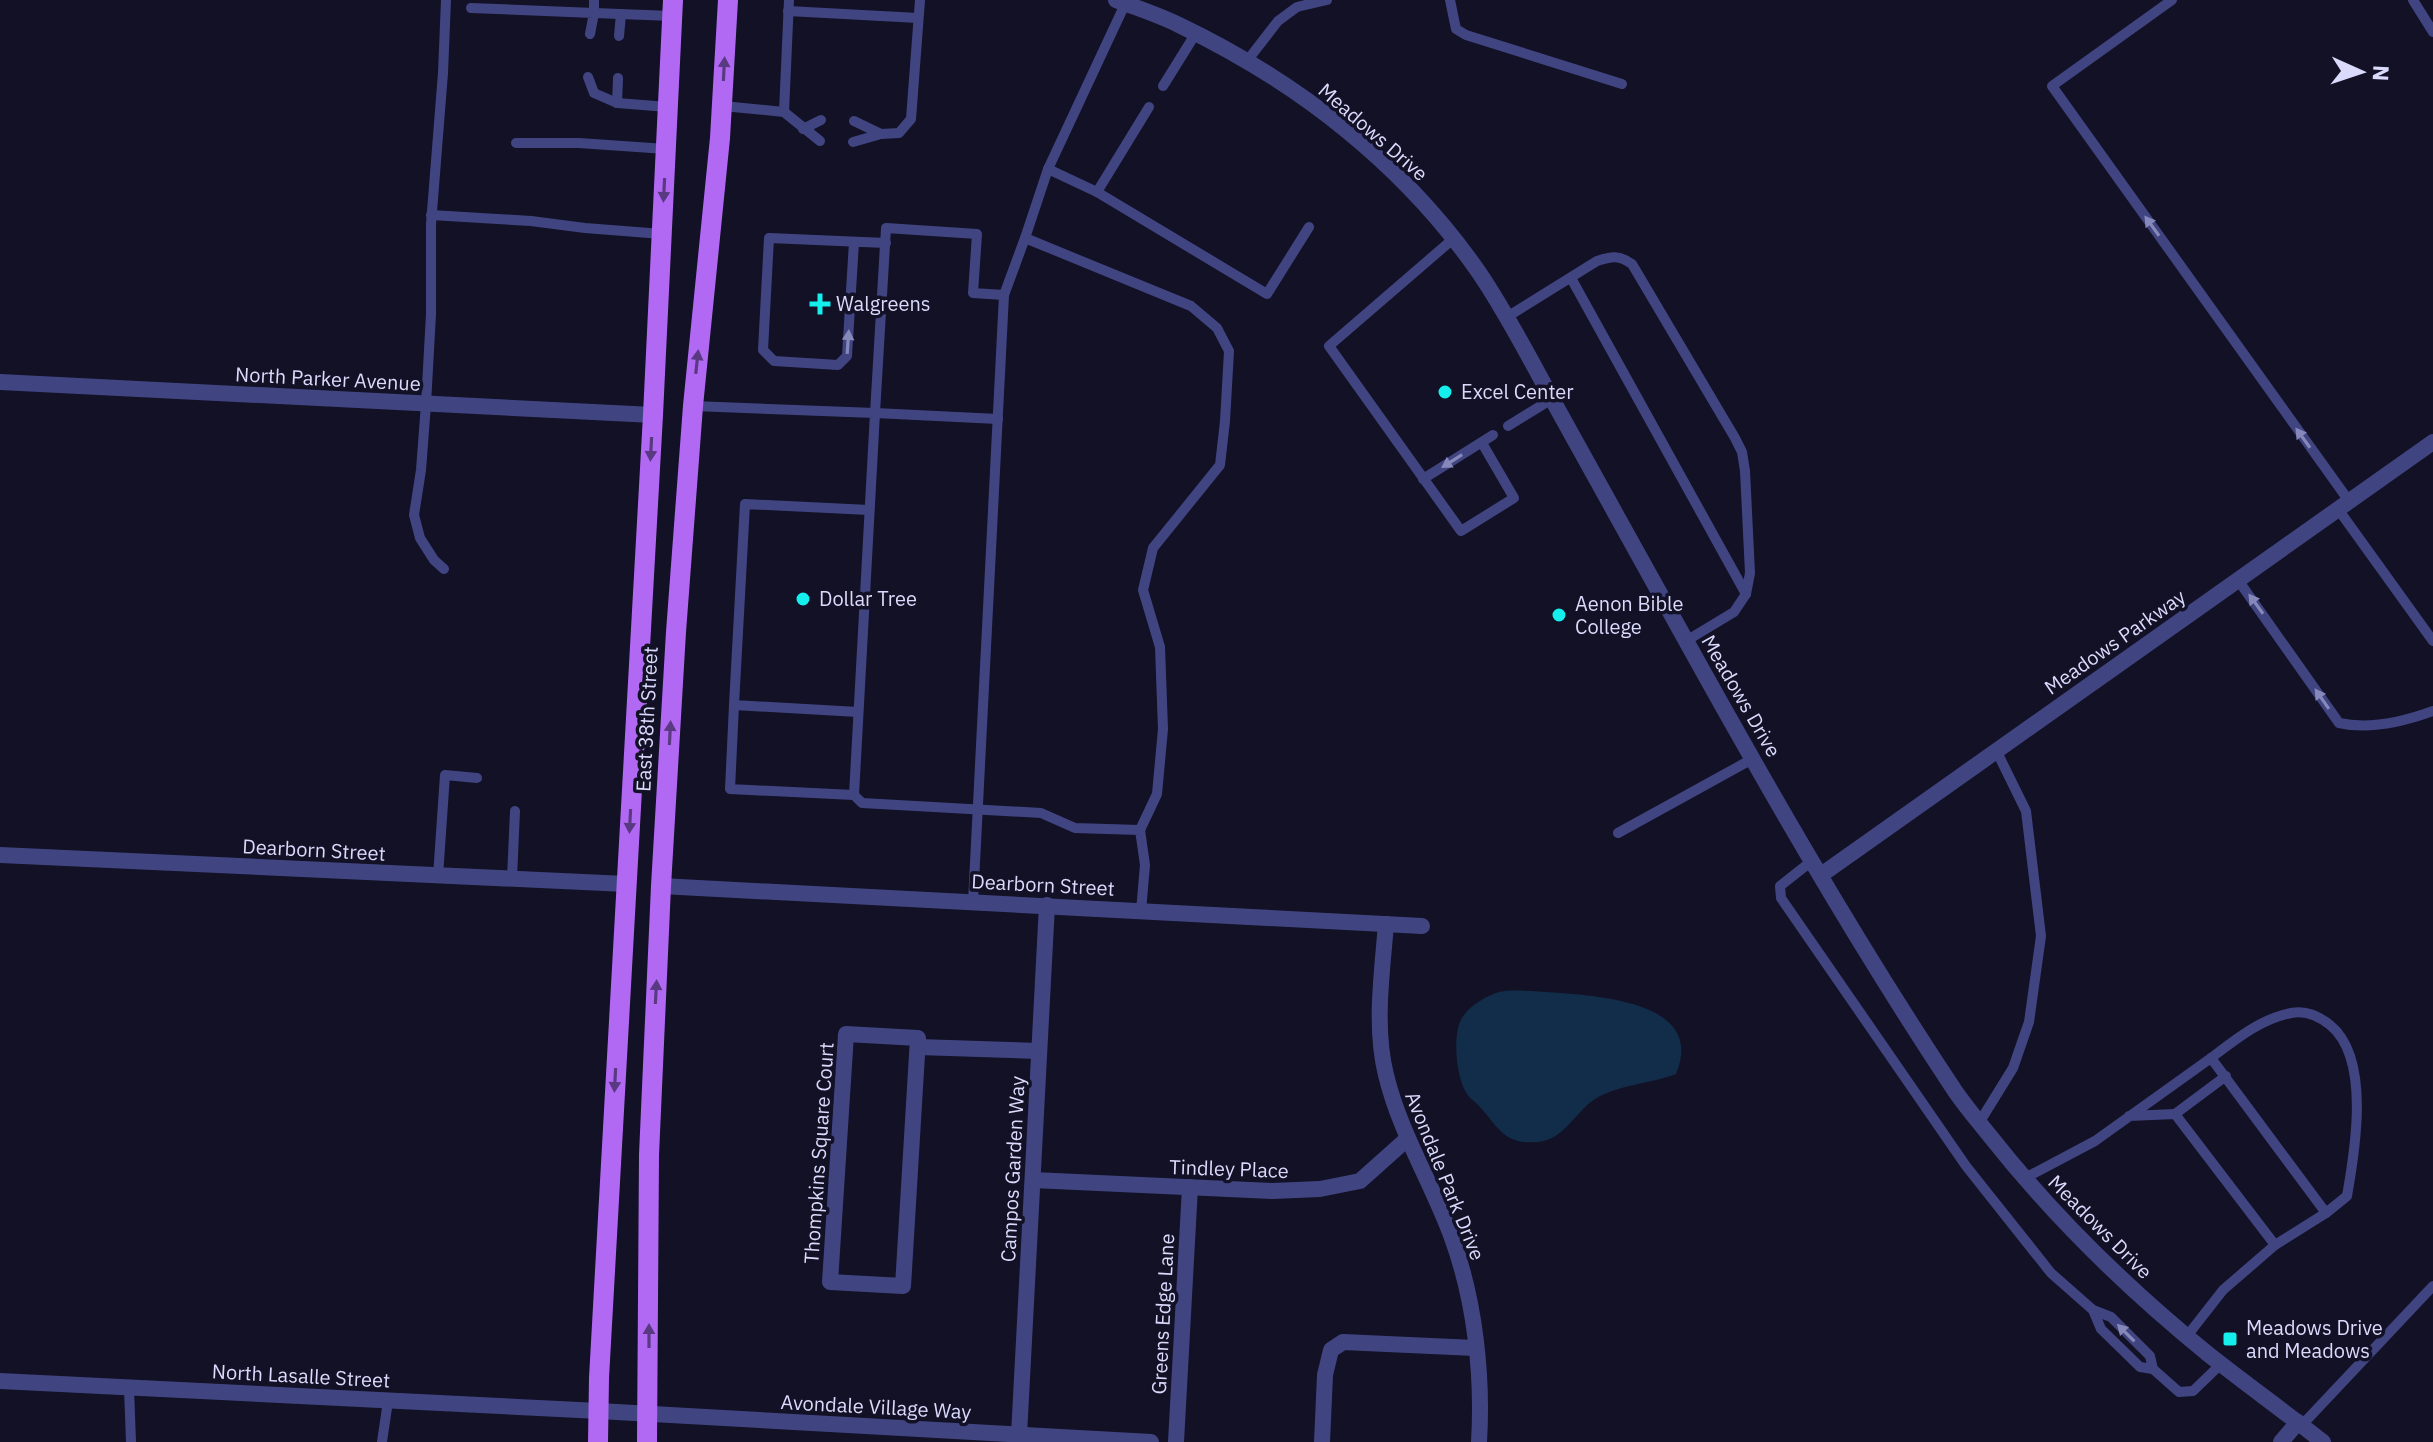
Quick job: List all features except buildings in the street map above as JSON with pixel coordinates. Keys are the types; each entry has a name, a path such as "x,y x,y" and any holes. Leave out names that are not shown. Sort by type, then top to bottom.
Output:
{"main road":[{"name":"East 38th Street","path":"647,1442 649,1155 661,886 693,406 723,106 728,0"},
{"name":"East 38th Street","path":"598,1442 673,8"}],"street":[{"name":"Meadows Drive","path":"1123,1 1196,33 1247,61 1318,107 1395,174 1453,239 1507,317 1686,641 1817,867 1954,1090 2056,1214 2131,1289 2221,1364 2323,1442"},
{"name":"North Parker Avenue","path":"0,382 653,415"},
{"name":"Meadows Parkway","path":"1817,867 1996,750 2433,442"},
{"name":"Dearborn Street","path":"0,855 626,884"},
{"name":"Dearborn Street","path":"661,886 1422,926"},
{"name":"Campos Garden Way","path":"1019,1435 1047,905"},
{"name":"Avondale Park Drive","path":"1386,924 1380,1006 1381,1052 1391,1095 1407,1139 1453,1240 1467,1291 1480,1392 1479,1442"},
{"name":"Thompkins Square Court","path":"846,1034 918,1038 918,1047 903,1286 830,1282 846,1034"},
{"name":"Thompkins Square Court","path":"918,1047 1039,1051"},
{"name":"Tindley Place","path":"1033,1180 1295,1191 1342,1186 1360,1181 1407,1139"},
{"name":"Greens Edge Lane","path":"1176,1442 1190,1187"},
{"path":"1322,1442 1325,1375 1331,1350 1343,1342 1475,1348"},
{"name":"North Lasalle Street","path":"0,1381 599,1411"},
{"name":"Avondale Village Way","path":"599,1411 1151,1442"},
{"path":"2281,1442 2300,1423"}],"lane":[{"path":"444,569 420,538 414,515 426,404 431,314 431,215 446,0"},
{"path":"590,34 594,0"},
{"path":"853,142 881,134 899,133 911,119 920,0"},
{"path":"1247,61 1278,21 1297,7 1327,0"},
{"path":"1450,0 1456,29 1466,35 1622,84"},
{"path":"2172,0 2052,86 2343,505 2433,641"},
{"path":"2413,0 2433,32"},
{"path":"973,902 1004,295 1048,169 1123,1"},
{"path":"471,8 515,5 621,14 673,8"},
{"path":"784,112 789,6 918,18"},
{"path":"619,36 621,14"},
{"path":"1163,86 1196,33"},
{"path":"588,77 594,93 617,103 668,107"},
{"path":"617,103 618,78"},
{"path":"723,106 784,112 820,141"},
{"path":"1097,192 1149,107"},
{"path":"803,129 821,120"},
{"path":"854,121 881,134"},
{"path":"516,143 579,143 666,149"},
{"path":"1048,169 1097,192 1267,294 1309,227"},
{"path":"431,215 662,234"},
{"path":"854,795 886,228 977,234 973,293 1004,295"},
{"path":"854,242 847,356 838,365 774,361 763,350 769,238 886,243"},
{"path":"1025,238 1191,306 1217,328 1229,351 1220,465 1153,548 1143,590 1160,647 1163,729 1157,794 1140,830 1145,865 1141,911"},
{"path":"1453,239 1329,346 1461,531 1514,498 1482,443"},
{"path":"1507,317 1597,261 1621,256 1632,264 1735,438 1742,452 1745,471 1750,573 1746,594 1734,612 1686,641"},
{"path":"1571,278 1746,594"},
{"path":"1508,426 1552,399"},
{"path":"693,406 998,419"},
{"path":"1423,479 1493,435"},
{"path":"869,510 745,504 730,789 854,795 862,803 1041,813 1075,828 1140,830"},
{"path":"2238,580 2339,723 2360,727 2414,718 2433,711"},
{"path":"734,705 858,712"},
{"path":"1979,1123 2013,1068 2029,1022 2041,936 2026,811 1996,750"},
{"path":"1618,833 1754,758"},
{"path":"438,876 445,775 477,778"},
{"path":"512,878 515,811"},
{"path":"1817,867 1780,886 1781,898 1966,1166 2051,1273 2093,1310 2101,1329 2140,1367 2153,1369 2179,1392 2193,1391 2221,1364"},
{"path":"2025,1178 2076,1152 2254,1026 2292,1013 2319,1015 2339,1032 2352,1063 2358,1103 2354,1158 2347,1196 2275,1245 2223,1290 2187,1336"},
{"path":"2211,1058 2326,1213"},
{"path":"2129,1116 2175,1114 2226,1076"},
{"path":"2175,1114 2275,1245"},
{"path":"2300,1423 2433,1286"},
{"path":"129,1388 131,1442"},
{"path":"382,1442 388,1401"}],"water":[{"path":"1532,991 1607,998 1634,1004 1657,1014 1674,1028 1681,1048 1676,1074 1625,1087 1595,1099 1562,1131 1547,1140 1517,1141 1503,1134 1463,1087 1458,1067 1457,1034 1465,1014 1481,1000 1500,992"}],"place":[{"name":"Walgreens","path":"820,304"},
{"name":"Excel Center","path":"1445,392"},
{"name":"Dollar Tree","path":"803,599"},
{"name":"Aenon Bible College","path":"1559,615"},
{"name":"Meadows Drive and Meadows","path":"2230,1339"}]}
